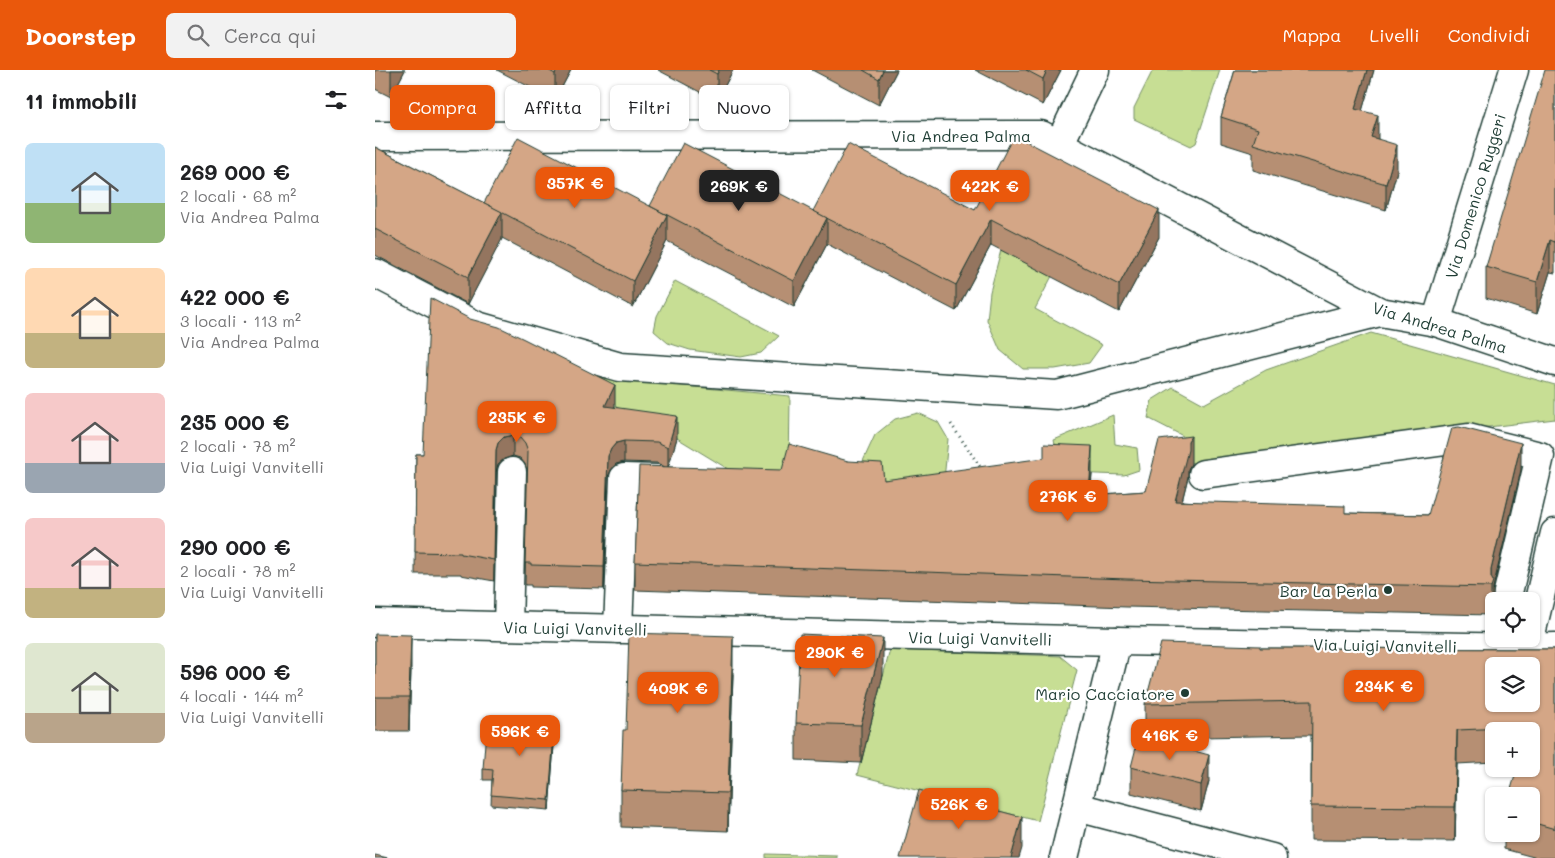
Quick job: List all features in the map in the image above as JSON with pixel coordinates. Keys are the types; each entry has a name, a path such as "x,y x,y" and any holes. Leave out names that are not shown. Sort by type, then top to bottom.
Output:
{"street":[{"path":"1059,145 1095,70"},
{"name":"Via Domenico Ruggeri","path":"1436,322 1514,70"},
{"name":"Via Andrea Palma","path":"375,136 1041,134 1380,312 1436,322 1555,362"},
{"path":"375,273 477,326 620,366 1057,395 1380,312"},
{"path":"1203,474 1468,438 1540,456 1507,592"},
{"path":"508,626 512,472"},
{"path":"618,629 623,478 657,479"},
{"path":"1540,597 1555,533"},
{"name":"Via Luigi Vanvitelli","path":"375,623 1117,641 1485,643"},
{"path":"1064,858 1117,641"},
{"name":"Via Luigi Vanvitelli","path":"1540,643 1555,647"},
{"path":"1077,807 1272,858"}],"path":[{"path":"926,387 986,475"}],"green space":[{"path":"1153,70 1220,70 1196,143 1191,146 1134,119 1134,108"},
{"path":"1001,250 1052,276 1035,309 1102,345 1089,363 1055,369 1023,369 1000,350 987,320 990,292"},
{"path":"675,281 779,336 761,353 741,357 690,350 668,343 654,331 657,316"},
{"path":"1371,333 1555,385 1555,419 1191,463 1183,436 1148,418 1152,400 1173,387 1204,404 1266,370"},
{"path":"574,371 641,382 790,396 789,472 751,483 677,438 615,406"},
{"path":"918,413 938,422 948,439 942,500 858,472 875,435 895,419"},
{"path":"1113,415 1115,444 1137,448 1139,470 1124,475 1044,472 1058,459 1054,440"},
{"path":"890,650 1060,656 1077,670 1038,821 857,775"},
{"path":"766,854 837,856 837,858 766,858"}],"building":[{"path":"548,70 557,70 555,74"},
{"path":"709,70 719,70 717,74"},
{"path":"863,70 883,70 879,79"},
{"path":"1026,70 1047,70 1043,79"},
{"path":"1235,70 1367,70 1355,109 1378,115 1371,137 1397,145 1386,184 1253,144 1258,129 1221,117"},
{"path":"1545,70 1555,70 1555,242 1550,240 1537,282 1486,267"},
{"path":"1014,135 1159,210 1119,285 991,219 956,285 813,211 848,144 975,210"},
{"path":"518,137 667,215 633,281 484,203"},
{"path":"683,143 827,218 794,281 650,206"},
{"path":"375,147 502,212 468,277 375,229"},
{"path":"430,298 470,319 499,327 615,385 605,406 677,416 668,447 657,442 624,441 616,443 611,449 608,456 604,567 531,565 531,563 525,563 528,451 520,437 513,435 504,437 498,443 496,450 494,560 461,553 415,552 416,454 423,454"},
{"path":"1459,427 1521,443 1491,570 1493,581 1491,587 1127,579 635,562 639,466 782,470 789,444 848,461 882,463 884,480 1044,458 1044,444 1092,446 1089,495 1146,491 1159,440 1191,436 1188,441 1188,450 1175,501 1345,506 1345,513 1428,515 1452,428"},
{"path":"629,633 733,636 728,793 621,790 623,730 626,730"},
{"path":"375,634 411,635 409,697 375,697"},
{"path":"800,634 883,638 861,725 796,723"},
{"path":"1161,643 1260,646 1260,648 1555,649 1555,829 1540,825 1540,787 1512,787 1515,777 1540,777 1540,722 1485,722 1485,729 1457,730 1455,807 1311,806 1312,701 1145,704"},
{"path":"487,717 555,722 549,800 491,795 493,770 483,769"},
{"path":"1139,736 1209,755 1201,785 1131,767"},
{"path":"919,790 1022,817 1011,858 900,858"},
{"path":"375,855 388,858 375,858"}],"place":[{"name":"Bar La Perla","path":"1388,590"},
{"name":"Mario Cacciatore","path":"1185,693"}]}
